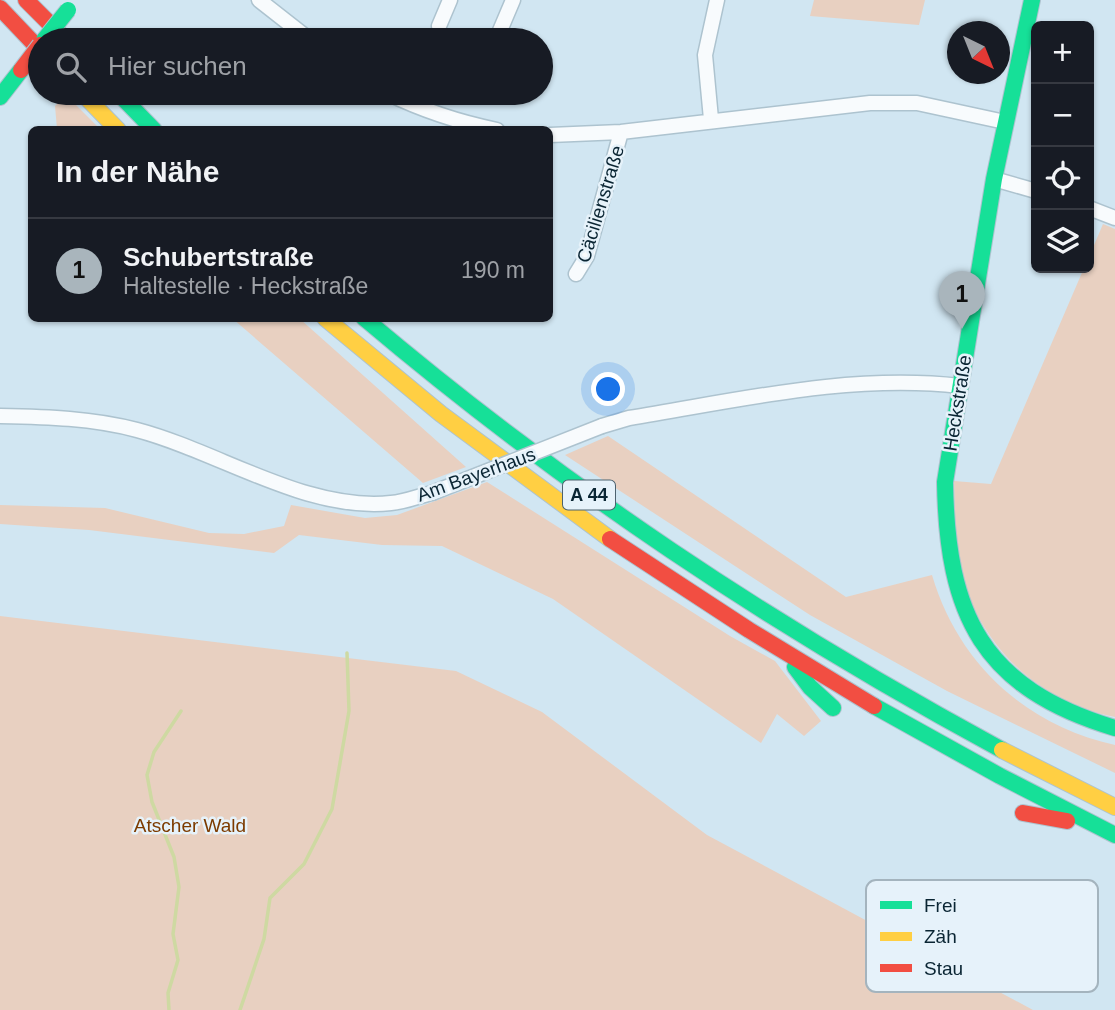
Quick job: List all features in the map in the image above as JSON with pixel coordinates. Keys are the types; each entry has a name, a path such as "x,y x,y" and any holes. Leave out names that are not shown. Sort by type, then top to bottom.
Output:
{"main road":[{"path":"26,0 54,28"},
{"name":"Heckstraße","path":"1032,0 994,179 945,481 943,520 956,593 988,652 1022,686 1057,709 1115,728"},
{"path":"54,28 72,5"},
{"path":"0,8 28,36"},
{"path":"0,97 28,62"},
{"path":"94,105 114,126"},
{"path":"130,105 150,126"},
{"name":"A 44","path":"329,322 384,371 557,505 783,652 915,731 1115,835"},
{"name":"A 44","path":"368,322 404,354 572,483 702,571 929,709 1040,771 1115,807"},
{"path":"783,652 810,687 833,708"},
{"path":"1023,813 1096,826"}],"street":[{"path":"259,0 295,28"},
{"path":"439,26 450,0"},
{"path":"501,28 513,0"},
{"path":"711,120 705,55 717,0"},
{"path":"553,135 621,132 870,103 917,103 1005,122"},
{"path":"411,105 463,126"},
{"name":"Cäcilienstraße","path":"576,274 587,256 621,132"},
{"path":"994,179 1031,190"},
{"path":"1094,210 1115,218"},
{"name":"Am Bayerhaus","path":"0,416 71,417 136,429 203,450 306,494 333,500 394,503 432,493 629,418 795,392 918,382 960,386"}],"green space":[{"path":"814,0 925,0 919,25 810,16"},
{"path":"76,105 97,126 57,126 55,106"},
{"path":"1103,224 1115,229 1115,717 1091,711 1046,690 1009,659 980,619 962,582 957,567 955,535 954,481 991,484 1082,273 1094,273 1094,245"},
{"path":"236,322 303,322 466,467 423,483"},
{"path":"608,436 846,597 932,575 959,636 1000,686 1024,706 1052,722 1082,736 1115,745 1115,773 947,691 810,615 565,455"},
{"path":"487,482 730,636 775,661 821,721 804,736 777,714 761,743 553,599 442,546 382,545 299,535 274,553 89,530 0,524 0,505 105,508 209,533 244,534 284,526 291,505 365,518 397,515"},
{"name":"Atscher Wald","path":"0,616 456,671 542,712 707,835 866,920 866,992 999,992 1033,1010 0,1010"}],"waterway":[{"path":"240,1010 264,939 270,898 304,864 332,809 349,711 347,653"},
{"path":"169,1010 168,993 178,960 173,934 179,887 174,857 152,802 147,775 154,752 181,711"}],"traffic: fast":[{"path":"1032,0 994,179 945,482 947,529 954,571 965,608 981,640 1003,668 1033,691 1070,711 1115,728"},
{"path":"54,28 68,10"},
{"path":"0,97 21,70"},
{"path":"130,105 150,126"},
{"path":"369,322 516,440 672,551 833,654 1002,750"},
{"path":"795,667 810,687 833,708"},
{"path":"874,706 1000,776 1115,835"}],"traffic: slow":[{"path":"94,105 114,126"},
{"path":"330,322 441,414 610,539"},
{"path":"1002,750 1115,807"}],"traffic: jam":[{"path":"26,0 54,28"},
{"path":"0,8 28,37"},
{"path":"21,70 28,61"},
{"path":"610,539 749,630 874,706"},
{"path":"1023,813 1067,821"}],"place":[{"name":"Schubertstraße","path":"962,329"}]}
